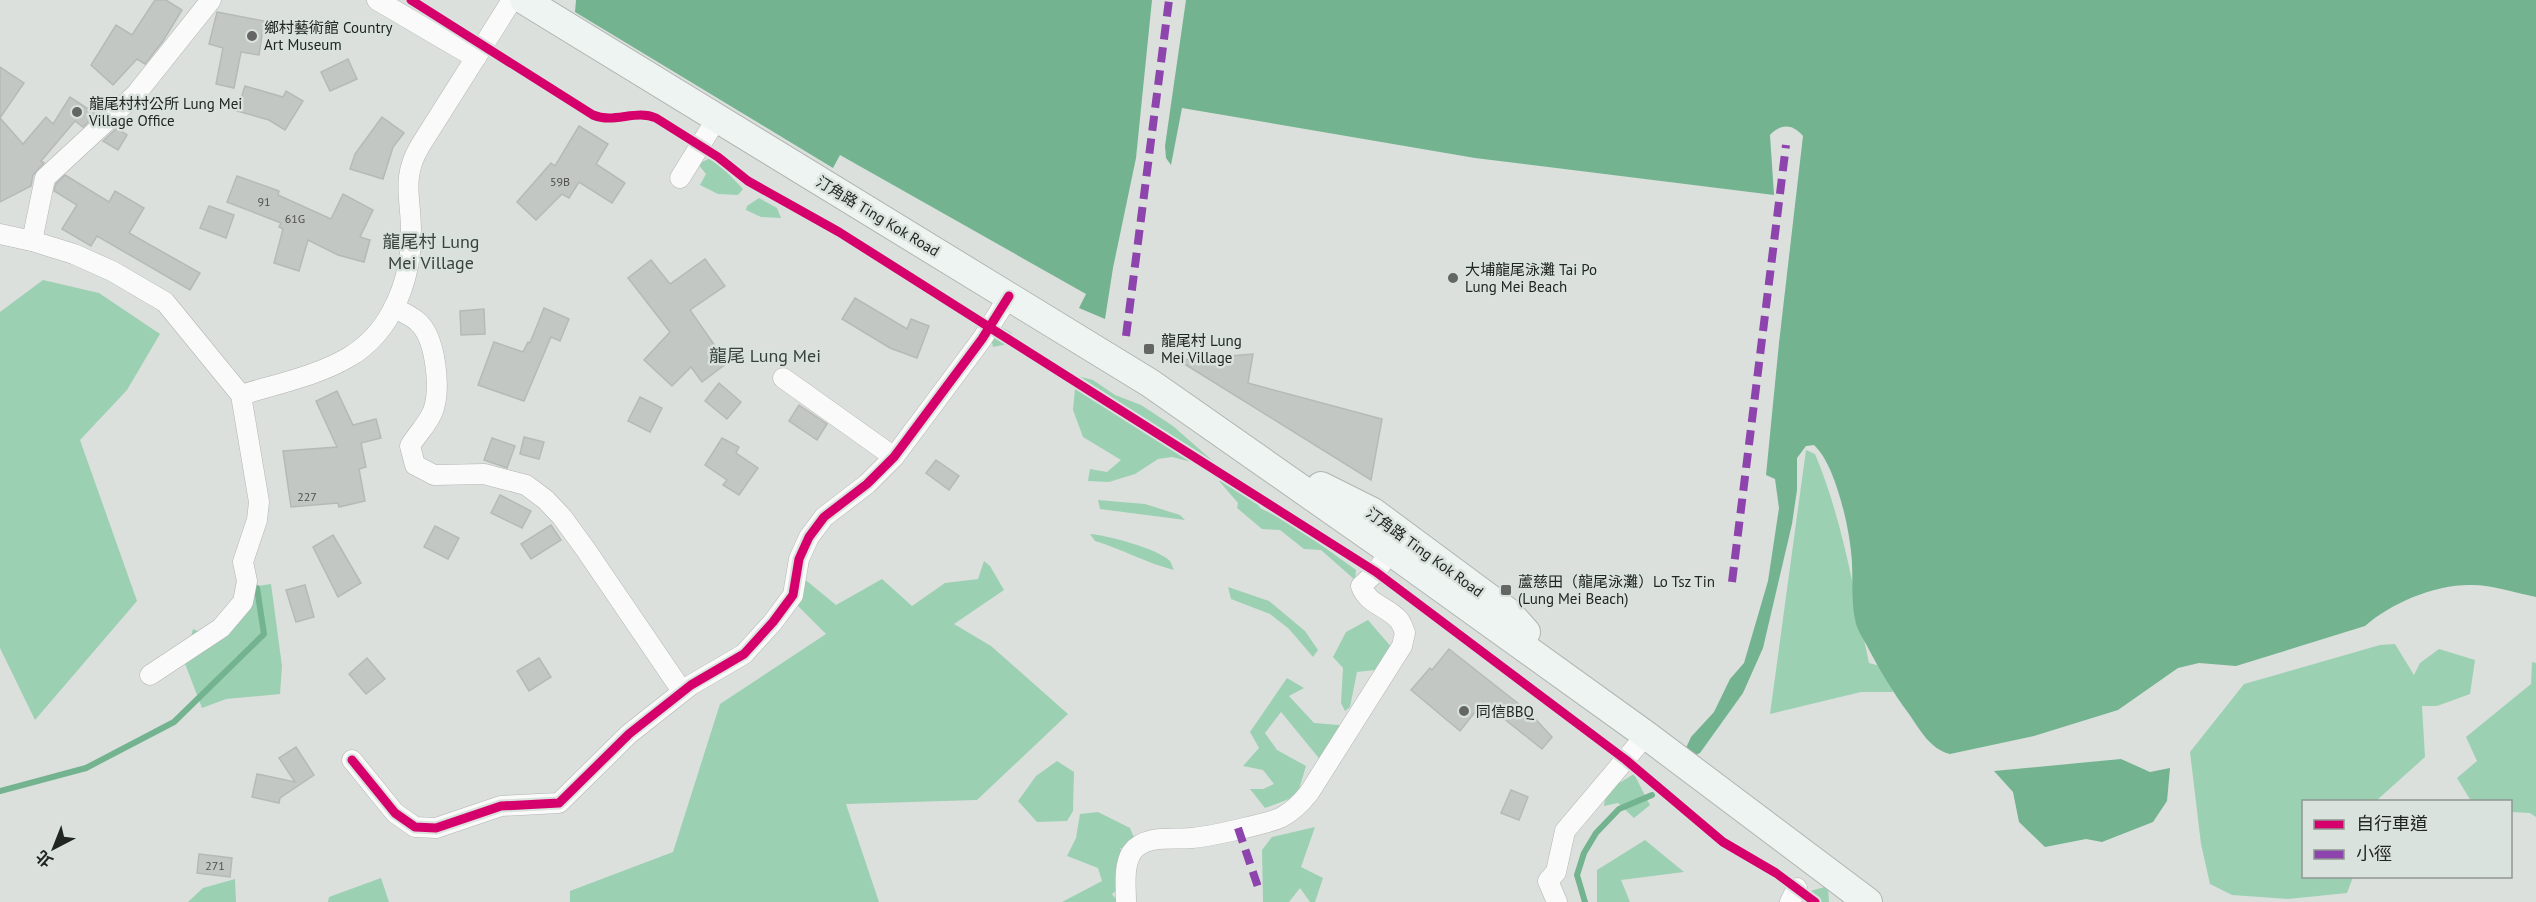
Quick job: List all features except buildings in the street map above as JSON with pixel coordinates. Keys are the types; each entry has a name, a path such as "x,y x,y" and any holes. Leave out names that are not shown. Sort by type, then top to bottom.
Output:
{"main road":[{"name":"汀角路 Ting Kok Road","path":"524,0 1150,383 1390,551 1646,735 1868,902"},
{"name":"汀角路 Ting Kok Road","path":"1228,438 1373,512 1508,612 1568,679"}],"street":[{"path":"32,241 45,178 136,94 211,0"},
{"path":"377,0 476,58"},
{"path":"241,395 321,369 350,356 377,334 394,307 407,275 411,227 407,191 409,167 512,0"},
{"path":"680,178 717,118"},
{"path":"0,235 32,241 74,254 112,271 165,302 241,395 259,502 243,562 247,581 243,602 221,628 150,675"},
{"path":"352,760 395,813 415,827 436,828 501,806 559,803 628,734 682,691 744,654 793,595 799,559 809,537 824,517 867,484 894,457 982,339 1009,296"},
{"path":"394,307 419,322 431,347 436,373 437,396 433,411 410,447 415,465 434,475 484,474 526,485 546,500 586,549 682,691"},
{"path":"783,378 894,457"},
{"path":"1126,902 1126,867 1133,850 1140,845 1150,840 1195,838 1280,819 1300,805 1402,646 1405,633 1399,620 1371,602 1361,586 1376,572 1390,551"},
{"path":"1557,902 1548,881 1556,872 1565,831 1646,735"}],"shaded area":[{"path":"576,0 1152,0 1136,158 1105,319 1079,308 1086,294 840,155 833,168 575,12"},
{"path":"1186,0 2536,0 2536,597 2480,585 2429,591 2388,610 2365,626 2236,666 2199,663 2178,668 2118,710 2034,736 1950,754 1937,748 1922,732 1886,680 1858,629 1853,606 1852,560 1844,510 1834,480 1821,454 1814,445 1806,446 1797,458 1797,490 1792,524 1763,648 1743,693 1700,753 1696,755 1686,748 1691,737 1714,712 1730,679 1744,663 1768,581 1779,508 1775,479 1766,475 1803,136 1791,127 1778,128 1770,135 1774,195 1475,158 1182,108 1171,165 1166,158 1165,146"},
{"path":"712,157 743,189 738,195 718,194 700,185 706,174 698,164"},
{"path":"759,198 777,208 781,218 761,217 746,210 747,206"},
{"path":"43,280 99,293 160,334 127,390 80,440 137,601 35,720 0,648 0,312"},
{"path":"987,319 1012,333 1007,344 993,347"},
{"path":"1068,374 1093,380 1115,395 1141,405 1173,426 1223,470 1172,457 1158,459 1135,474 1109,482 1088,481 1090,469 1107,472 1121,460 1083,437 1073,410 1075,389"},
{"path":"1806,450 1815,454 1833,505 1847,557 1869,663 1884,667 1893,692 1861,692 1770,714"},
{"path":"1219,481 1248,483 1260,508 1292,524 1356,570 1355,580 1321,550 1304,549 1280,530 1262,529 1237,508 1238,503"},
{"path":"1098,500 1145,504 1180,515 1185,520 1100,509"},
{"path":"1090,534 1144,547 1164,556 1170,561 1174,570 1095,541"},
{"path":"984,561 990,566 1004,590 954,624 991,646 1068,714 977,800 846,804 879,902 570,902 570,891 673,852 720,704 826,634 785,593 802,577 836,605 882,579 912,606 945,583 978,579"},
{"path":"271,584 282,666 280,694 226,699 202,708 184,661 193,629 213,638 244,588"},
{"path":"1228,587 1269,601 1305,631 1318,650 1313,657 1289,629 1270,614 1231,599"},
{"path":"1368,620 1393,649 1384,669 1357,672 1350,707 1345,711 1341,703 1343,668 1333,657 1346,632"},
{"path":"2395,644 2414,675 2420,663 2439,649 2475,660 2470,694 2437,706 2422,706 2425,757 2377,800 2302,800 2302,878 2353,878 2347,893 2288,899 2232,895 2210,884 2201,844 2190,752 2244,684 2380,645"},
{"path":"2532,662 2536,663 2536,817 2530,813 2512,812 2512,800 2470,800 2457,778 2477,761 2466,737 2531,684"},
{"path":"1287,678 1304,688 1289,696 1314,723 1339,725 1341,763 1324,769 1318,757 1281,712 1265,733 1277,750 1306,766 1297,796 1265,808 1250,789 1263,789 1274,784 1263,770 1243,766 1259,748 1250,732"},
{"path":"2121,759 2150,772 2170,768 2167,801 2153,822 2102,842 2086,839 2045,847 2019,822 2013,792 1994,771"},
{"path":"1057,761 1074,772 1073,811 1067,821 1037,822 1018,801 1036,776"},
{"path":"1634,774 1650,805 1634,818 1618,803 1604,806 1606,791"},
{"path":"1098,812 1130,828 1141,855 1120,848 1135,877 1112,894 1118,902 1062,902 1102,881 1098,868 1067,856 1076,838 1080,814"},
{"path":"1315,827 1301,867 1323,878 1315,902 1310,902 1300,888 1289,902 1263,902 1262,850 1272,837"},
{"path":"1645,840 1684,872 1621,880 1630,902 1597,902 1597,870"},
{"path":"381,878 389,902 328,902 329,897"},
{"path":"235,879 236,902 188,902 203,888"},
{"path":"1797,882 1807,892 1828,886 1829,902 1805,902 1805,899 1790,894"}],"waterway":[{"path":"0,791 86,768 174,722 264,634 257,588"},
{"path":"1585,902 1577,875 1584,853 1596,833 1619,809 1652,795"}],"marked path":[{"path":"1126,336 1169,0"},
{"path":"1732,582 1786,145"},
{"path":"1238,828 1259,890"}],"cycle path":[{"path":"411,0 593,115 609,118 641,115 656,118 718,157 748,181 839,232 1376,572 1626,760 1723,842 1776,873 1815,902"},
{"path":"352,760 395,813 415,827 436,828 501,806 559,803 629,734 691,685 744,654 773,622 793,595 799,559 809,537 824,517 867,484 894,457 982,339 1009,296"}],"place":[{"name":"鄉村藝術館 Country Art Museum","path":"252,36"},
{"name":"龍尾村村公所 Lung Mei Village Office","path":"77,112"},
{"name":"大埔龍尾泳灘 Tai Po Lung Mei Beach","path":"1453,278"},
{"name":"龍尾村 Lung Mei Village","path":"1149,349"},
{"name":"蘆慈田（龍尾泳灘）Lo Tsz Tin (Lung Mei Beach)","path":"1506,590"},
{"name":"同信BBQ","path":"1464,711"}],"district":[{"name":"龍尾村 Lung Mei Village","path":"431,251"},
{"name":"龍尾 Lung Mei","path":"765,355"}]}
